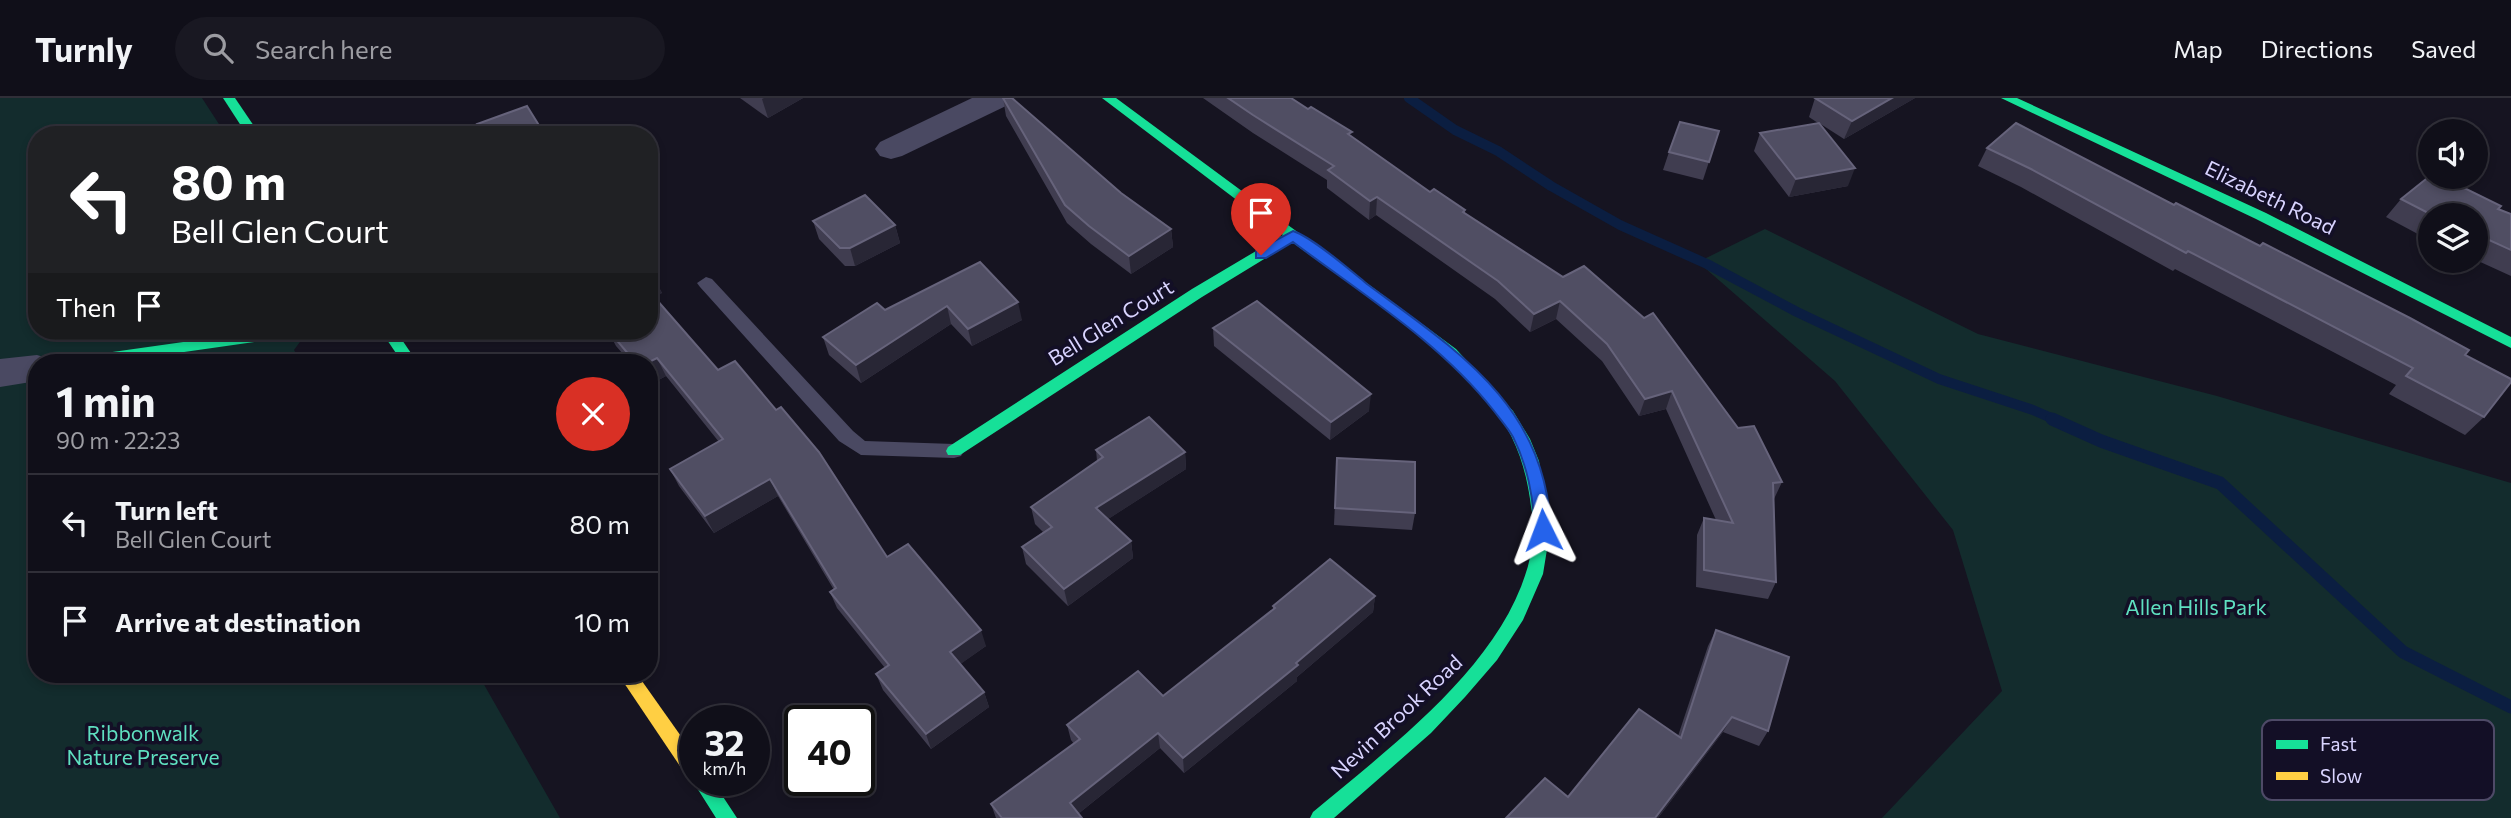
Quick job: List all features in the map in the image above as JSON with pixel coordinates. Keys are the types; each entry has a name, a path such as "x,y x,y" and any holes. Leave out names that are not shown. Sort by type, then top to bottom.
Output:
{"street":[{"path":"229,98 248,126"},
{"path":"891,149 997,98"},
{"name":"Nevin Brook Road","path":"1108,98 1451,353 1499,403 1518,432 1532,463 1541,497 1543,530 1538,567 1525,602 1477,672 1445,705 1320,818"},
{"name":"Elizabeth Road","path":"2007,98 2262,216 2511,343"},
{"name":"Bell Glen Court","path":"954,451 1186,300 1293,236"},
{"path":"134,354 233,340"},
{"path":"0,373 28,369"},
{"path":"633,683 679,749"},
{"path":"712,796 727,818"}],"lane":[{"path":"706,283 846,436 861,448 954,451"}],"green space":[{"name":"Ribbonwalk Nature Preserve","path":"0,98 202,98 220,126 28,126 28,340 301,340 294,350 296,354 28,354 28,683 483,683 560,818 0,818"},
{"name":"Allen Hills Park","path":"1765,229 1978,334 2217,396 2511,483 2511,818 1882,818 2002,691 1953,530 1835,381 1698,262"}],"building":[{"path":"1003,98 1012,98 1121,193 1171,229 1129,256 1089,226 1065,205"},
{"path":"1228,98 1291,98 1308,109 1311,107 1352,132 1348,134 1430,192 1434,189 1465,210 1463,212 1563,277 1584,266 1644,318 1653,313 1738,428 1754,426 1782,482 1773,483 1776,582 1704,570 1704,518 1733,523 1672,391 1645,399 1607,344 1560,301 1534,314 1498,281 1377,197 1370,201 1328,170 1334,166"},
{"path":"1815,98 1892,98 1852,121"},
{"path":"527,106 539,126 478,126 477,124"},
{"path":"1680,122 1719,131 1709,162 1669,152"},
{"path":"1819,123 1855,168 1796,179 1760,133"},
{"path":"2016,123 2174,205 2176,203 2260,246 2263,243 2410,318 2469,350 2465,355 2511,379 2511,382 2484,417 2406,376 2413,368 1987,148"},
{"path":"2418,185 2418,189 2466,189 2511,214 2511,250 2488,239 2488,203 2418,203 2418,208 2401,199"},
{"path":"865,195 895,225 850,248 840,248 813,221"},
{"path":"980,262 1018,302 968,329 947,306 856,365 823,337 877,303 885,310"},
{"path":"658,301 718,370 735,361 776,410 781,407 819,452 887,557 908,544 981,630 950,652 984,692 926,734 876,674 889,665 830,592 836,588 770,479 705,516 670,469 723,439 658,359 658,354 628,354 617,340 658,340"},
{"path":"1257,301 1371,394 1331,422 1213,328"},
{"path":"1149,417 1185,452 1096,508 1131,541 1064,589 1022,547 1052,527 1031,507 1103,457 1096,450"},
{"path":"1337,458 1415,462 1415,513 1335,508"},
{"path":"1330,559 1375,596 1296,663 1298,665 1183,758 1158,733 1070,803 1082,818 1002,818 991,804 1080,739 1067,725 1138,671 1163,696 1275,608 1273,606"},
{"path":"1716,630 1789,657 1768,731 1732,717 1655,818 1506,818 1545,778 1568,797 1639,709 1681,738"}],"waterway":[{"path":"1409,98 1455,130 1498,151 1551,186 1620,225 1707,264 1797,312 1939,379 2056,420"},
{"path":"2052,419 2101,441 2220,483 2403,652 2511,707"}],"traffic: fast":[{"path":"229,98 248,126"},
{"path":"1108,98 1451,353 1490,393 1507,415 1522,439 1531,461 1542,531 1534,574 1516,615 1491,654 1459,692 1388,760 1320,818"},
{"path":"2007,98 2261,216 2511,343"},
{"path":"954,451 1197,293 1293,235"},
{"path":"134,354 233,340"},
{"path":"394,340 404,354"},
{"path":"712,796 727,818"}],"traffic: slow":[{"path":"633,683 679,749"}],"route":[{"path":"1261,255 1293,236 1451,353 1477,378 1499,403 1518,432 1532,463 1541,497 1543,530"}]}
